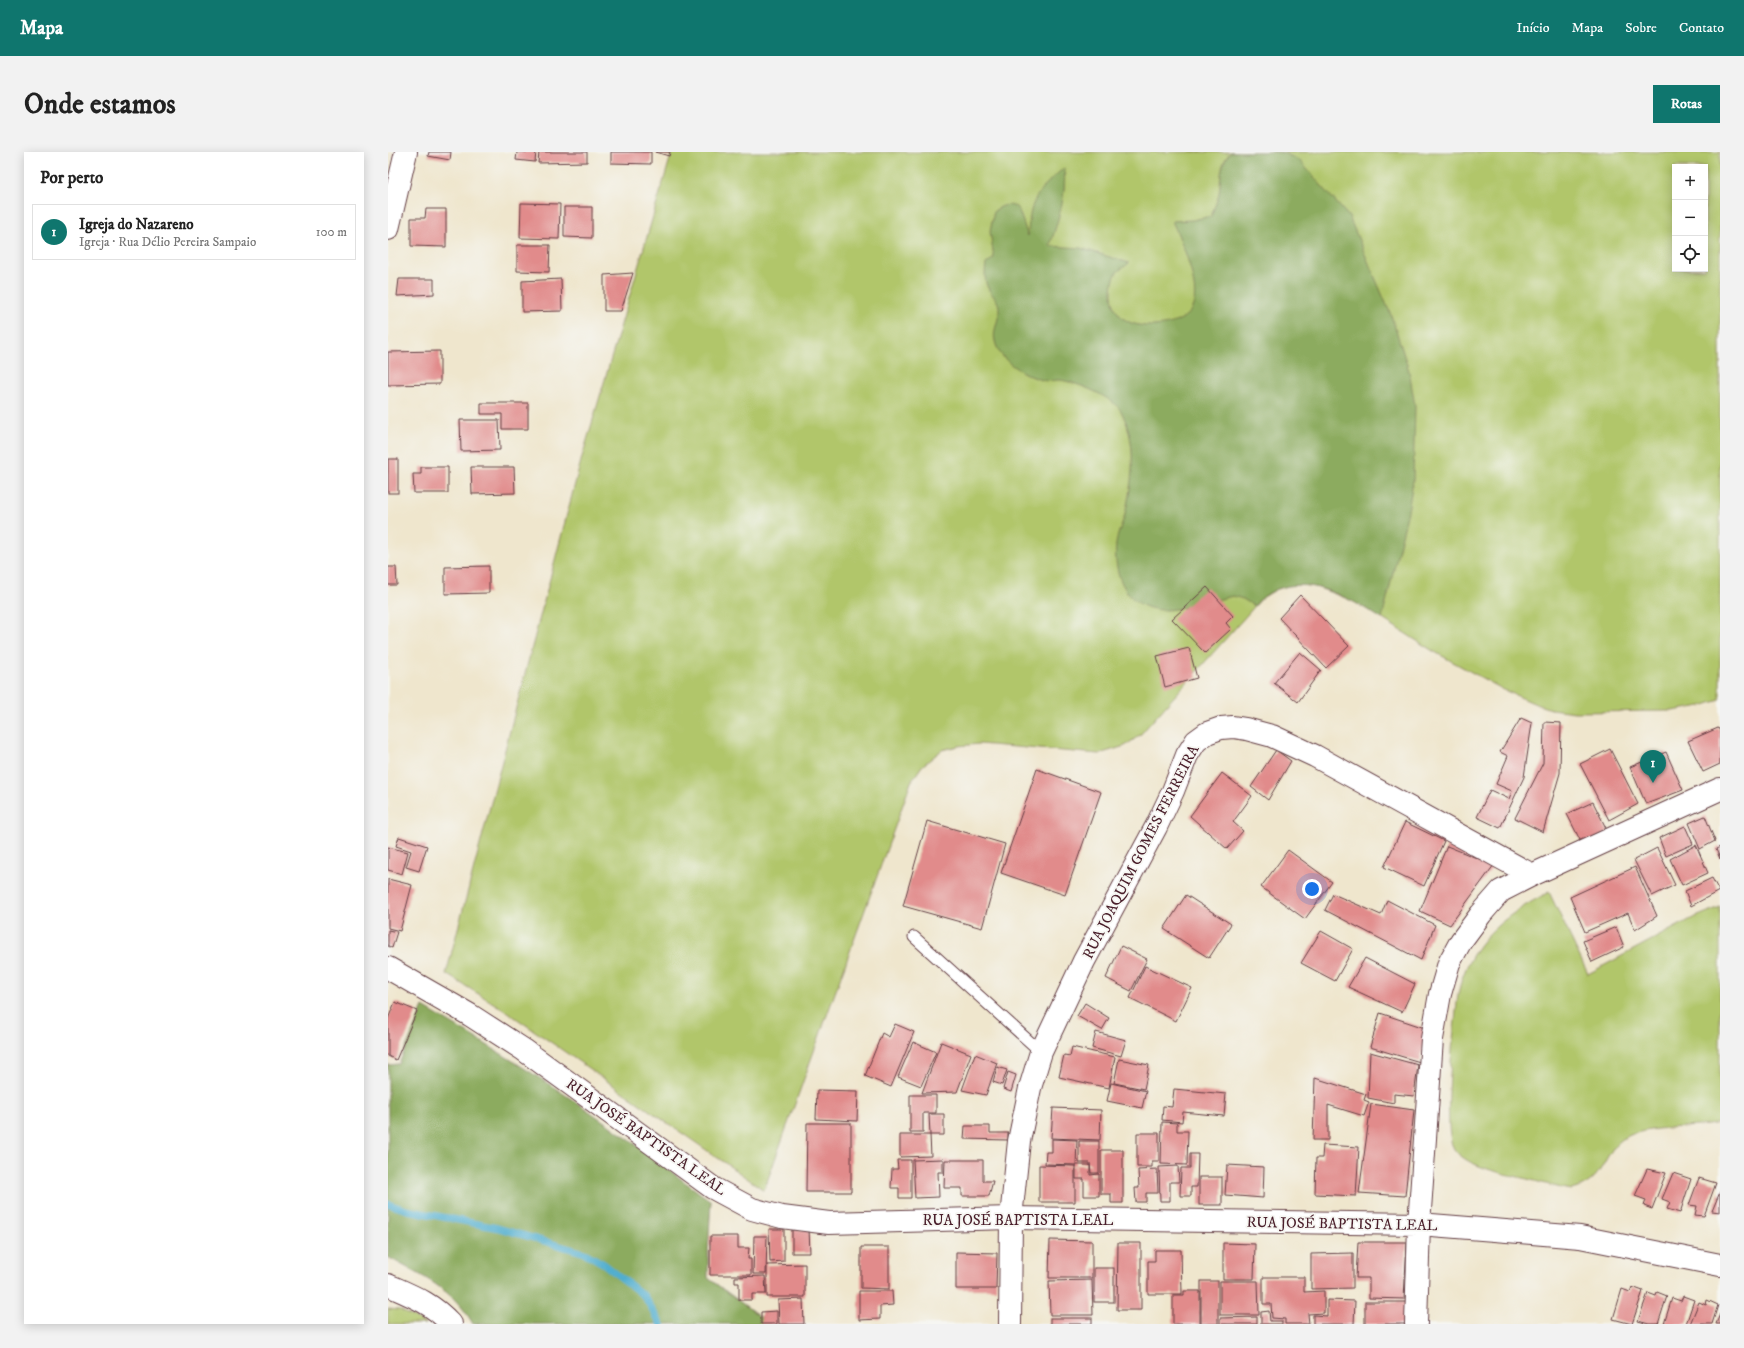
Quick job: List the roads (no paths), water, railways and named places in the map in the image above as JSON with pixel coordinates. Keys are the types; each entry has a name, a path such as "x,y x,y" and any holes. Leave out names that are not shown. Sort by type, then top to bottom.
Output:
{"street":[{"path":"388,229 406,152"},
{"name":"RUA JOAQUIM GOMES FERREIRA","path":"1010,1324 1011,1218 1019,1141 1030,1088 1041,1052 1084,961 1156,827 1173,791 1187,755 1196,741 1214,730 1233,727 1272,736 1315,756 1532,875"},
{"path":"1416,1324 1419,1224 1432,1039 1440,994 1449,963 1461,940 1481,914 1502,891 1532,875 1720,789"},
{"name":"RUA JOSÉ BAPTISTA LEAL","path":"388,968 470,1015 524,1050 713,1188 752,1209 782,1217 829,1223 1011,1218 1419,1224 1580,1237 1720,1265"},
{"path":"388,1285 425,1301 442,1314 451,1324"}],"lane":[{"path":"914,937 1041,1052"}],"waterway":[{"path":"388,1204 407,1210 498,1228 585,1253 604,1264 644,1296 661,1324"}],"place":[{"name":"Igreja do Nazareno","path":"1653,783"}]}
